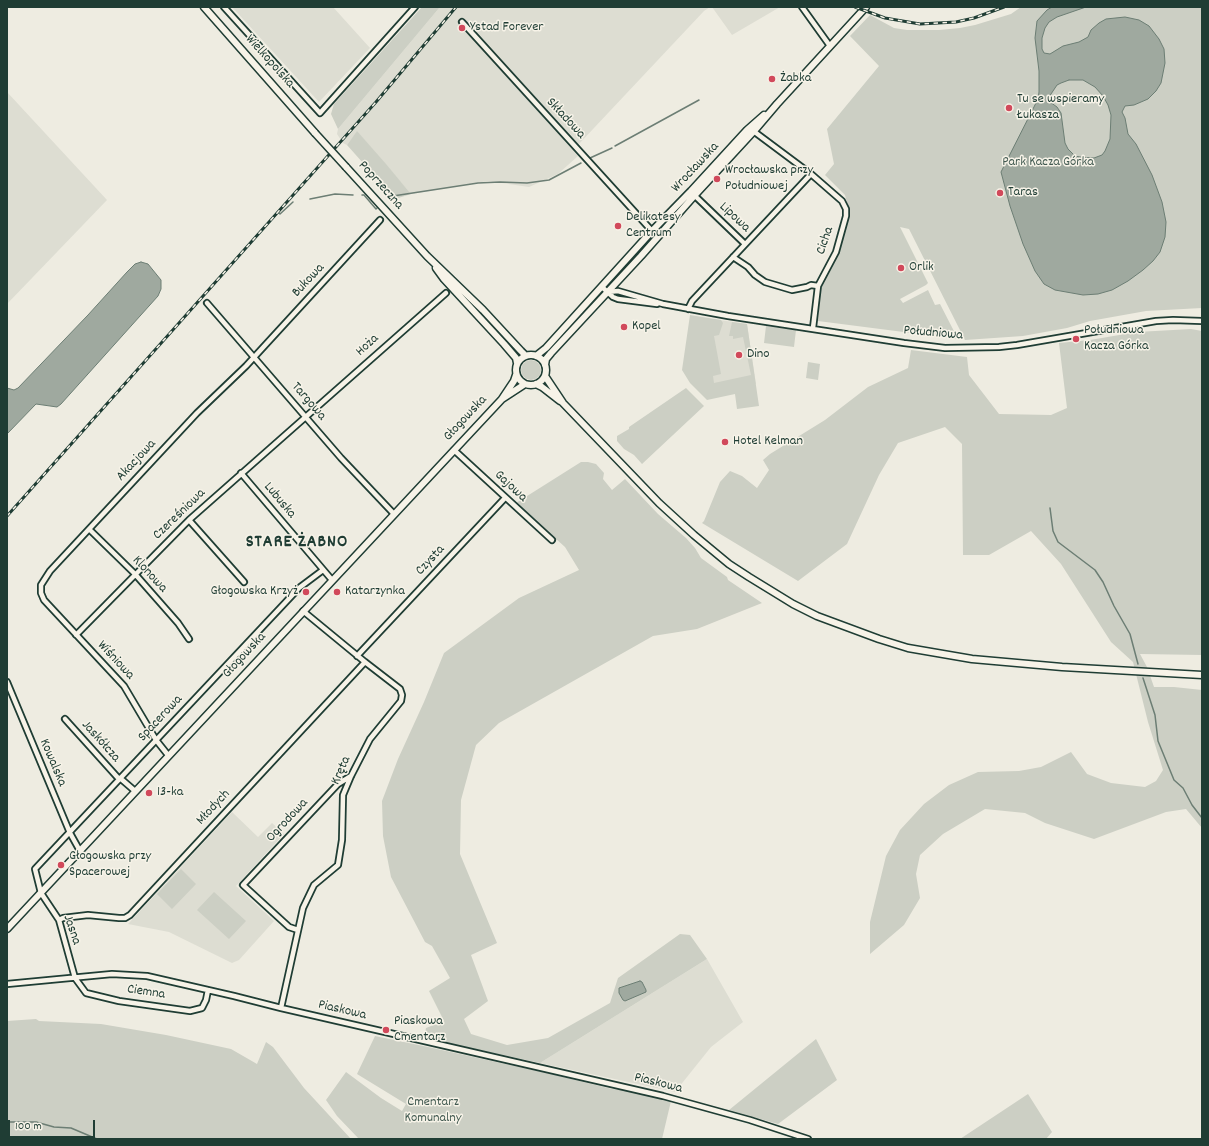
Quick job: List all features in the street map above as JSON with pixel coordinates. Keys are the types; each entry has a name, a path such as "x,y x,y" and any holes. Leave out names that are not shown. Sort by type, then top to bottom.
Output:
{"main road":[{"name":"Wielkopolska","path":"204,7 315,132"},
{"name":"Wrocławska","path":"608,292 663,231 693,194 866,7"},
{"name":"Poprzeczna","path":"315,132 427,256 483,310 526,356"},
{"name":"Wrocławska","path":"602,287 652,231 693,194"},
{"name":"Poprzeczna","path":"427,256 444,278 516,358 517,363"},
{"path":"536,356 546,348 602,287"},
{"path":"545,365 543,361 536,356 526,356 517,363 516,375 521,382 528,385 536,384 541,381 546,372 546,359 608,292"},
{"name":"Głogowska","path":"7,929 502,399 514,381 516,375"},
{"path":"545,376 563,403"},
{"name":"Głogowska","path":"502,399 525,384"},
{"path":"536,384 563,403 659,503 703,543 749,577 793,604 817,616 880,640 908,648 952,656 999,662 1202,674"}],"street":[{"path":"224,7 320,112 415,7"},
{"path":"802,7 830,46"},
{"name":"Składowa","path":"462,22 652,231"},
{"name":"Cicha","path":"752,130 811,174 842,201 846,208 846,216 836,252 818,286 813,328"},
{"path":"745,244 811,174"},
{"name":"Lipowa","path":"688,309 692,301 745,244 693,194"},
{"name":"Bukowa","path":"254,357 380,220"},
{"path":"648,248 652,231 663,231"},
{"path":"734,257 765,282 792,290 802,289 811,284 818,286"},
{"path":"619,280 621,291"},
{"name":"Południowa","path":"602,287 618,299 663,304 926,346 966,348 1016,345 1156,321 1202,321"},
{"name":"Południowa","path":"608,292 616,290 621,291 663,304"},
{"name":"Hoża","path":"306,417 446,293"},
{"name":"Targowa","path":"207,303 341,458 394,514"},
{"name":"Akacjowa","path":"41,585 44,578 50,571 197,413 254,357"},
{"name":"Czereśniowa","path":"76,635 189,520 306,417"},
{"name":"Gajowa","path":"454,450 552,540"},
{"name":"Lubuska","path":"241,473 332,580"},
{"name":"Czysta","path":"357,656 505,498"},
{"path":"189,520 244,582"},
{"name":"Klonowa","path":"89,529 135,574 178,623 189,639"},
{"name":"Spacerowa","path":"41,893 35,869 298,588 323,570"},
{"name":"Wiśniowa","path":"41,585 41,593 44,600 124,686 156,740 168,755"},
{"name":"Kręta","path":"281,1008 303,908 314,885 338,864 342,840 343,795 370,738 401,701 402,695 400,689 364,662 303,611"},
{"name":"Młodych","path":"59,920 63,918 88,915 119,918 125,918 130,915 364,662"},
{"name":"Kowalska","path":"7,682 8,690 14,698 70,833 80,851"},
{"path":"7,699 14,698"},
{"name":"Jaskółcza","path":"65,719 120,778 135,791"},
{"name":"Ogrodowa","path":"298,930 289,927 243,885 338,784 351,776"},
{"name":"Jasna","path":"41,893 59,920 75,978"},
{"name":"Piaskowa","path":"7,984 112,974 147,976 663,1096 750,1120 808,1139"},
{"name":"Ciemna","path":"75,978 86,993 119,1001 190,1011 202,1008 206,1000 208,990"}],"shaded area":[{"path":"232,7 333,7 370,48 319,102"},
{"path":"440,7 710,7 704,11 578,145 506,65 501,70 578,156 558,174 529,187 488,181 411,194 357,132 347,145 343,143 337,134 338,129"},
{"path":"712,7 780,7 732,35"},
{"path":"1052,7 1086,7 1057,17 1049,22 1045,28 1042,38 1042,49 1044,53 1050,54 1063,46 1079,42 1088,37 1091,30 1106,19 1125,17 1139,20 1149,26 1159,39 1164,49 1165,63 1161,83 1156,91 1148,99 1134,105 1125,106 1122,112 1125,118 1128,134 1136,144 1152,175 1162,202 1166,222 1165,237 1160,252 1143,270 1112,290 1098,294 1083,295 1055,290 1044,284 1035,271 1023,244 1010,206 1001,172 1038,99 1039,71 1035,38 1037,21 1047,10","holes":["1069,80 1083,80 1095,87 1103,96 1111,115 1110,139 1102,155 1094,158 1075,156 1068,149 1065,143 1061,113 1057,107 1050,102 1049,97 1057,85"]},
{"path":"7,92 107,200 7,304"},
{"path":"141,262 148,264 161,280 161,289 158,296 61,404 57,407 36,404 7,434 7,388 14,390 18,388 127,272 135,264"},
{"path":"698,317 747,324 756,384 712,393"},
{"path":"232,812 258,837 272,823 284,834 236,886 274,921 239,960 232,963 169,932 128,924"},
{"path":"707,959 743,1022 711,1047 675,1092 540,1063"},
{"path":"640,981 642,982 646,992 625,1001 623,1000 619,993 619,988"}],"green space":[{"path":"422,7 440,7 338,129 331,114 334,104"},
{"name":"Park Kacza Górka","path":"1021,7 1202,7 1202,308 1146,311 1090,321 1067,328 1023,336 965,340 909,229 900,227 928,283 900,299 903,303 928,290 935,305 940,304 958,339 818,321 821,281 824,270 838,253 849,210 845,195 825,175 834,164 827,129 879,66 850,36 870,15 894,28 907,30 939,30 975,25 1011,14"},
{"path":"357,131 411,194 395,199 347,145"},
{"path":"690,315 721,320 723,323 719,335 714,336 721,374 713,376 714,383 751,375 743,337 733,339 733,336 729,336 732,322 747,324 759,406 737,409 735,394 707,400 690,383 682,370"},
{"path":"766,326 796,330 794,347 764,343"},
{"path":"1191,329 1202,331 1202,655 1140,654 1147,667 1154,687 1174,687 1202,690 1202,828 1186,809 1166,812 1094,839 1045,823 1025,813 985,809 943,834 920,855 916,874 920,898 904,925 870,954 870,922 886,856 900,830 924,804 949,785 978,772 1019,771 1041,767 1071,752 1087,774 1111,783 1145,787 1156,781 1163,770 1148,722 1133,662 1111,642 1061,564 1031,531 989,555 963,555 962,444 945,427 898,443 879,475 847,544 798,581 702,523 720,482 730,471 742,476 757,488 769,470 763,460 770,454 825,420 868,387 908,368 911,350 967,357 969,375 999,414 1051,415 1067,408 1059,343 1090,340 1137,332"},
{"path":"531,360 538,363 541,370 538,377 531,380 524,377 521,370 524,363"},
{"path":"808,362 820,364 818,380 806,378"},
{"path":"686,388 704,406 642,464 634,455 624,449 617,441 617,436"},
{"path":"581,462 596,464 604,473 603,479 612,490 625,479 658,514 686,538 701,558 727,577 728,580 762,603 697,629 653,636 499,723 476,745 461,800 460,854 497,943 471,955 488,1001 464,1019 471,1034 507,1045 548,1038 610,1003 618,978 680,934 690,935 707,959 540,1063 424,1038 426,1028 444,1021 429,991 450,978 432,946 425,942 391,877 383,836 382,801 398,759 444,653 519,598 579,570 565,547 516,503"},
{"path":"181,869 196,884 172,909 157,894"},
{"path":"214,892 246,921 229,939 197,910"},
{"path":"36,1019 39,1021 101,1024 166,1035 231,1049 257,1064 266,1042 273,1047 304,1088 351,1139 7,1139 7,1021"},
{"name":"Cmentarz Komunalny","path":"375,1036 671,1101 662,1139 359,1139 337,1116 326,1100 346,1072 381,1098 402,1111 406,1104 357,1074"},
{"path":"816,1039 837,1080 778,1124 729,1110"},
{"path":"1028,1094 1052,1132 1046,1139 960,1139"}],"waterway":[{"path":"615,146 699,100"},
{"path":"590,158 612,148"},
{"path":"393,196 478,183 527,183 549,180 581,163"},
{"path":"310,199 335,194 353,195"},
{"path":"362,195 364,195 376,209 377,208"},
{"path":"279,213 280,214 293,202"},
{"path":"1050,508 1053,531 1058,542 1095,570 1103,582 1114,606 1130,634 1138,664"},
{"path":"1143,678 1155,715 1158,741 1174,780 1183,788 1192,805 1202,818"},
{"path":"7,1122 36,1122 54,1127 71,1128 97,1139"}],"railway":[{"path":"7,516 376,102 456,7"},
{"path":"855,7 885,18 920,24 956,22 974,18 1004,7"}],"place":[{"name":"Ystad Forever","path":"462,28"},
{"name":"Żabka","path":"772,79"},
{"name":"Tu se wspieramy Łukasza","path":"1009,108"},
{"name":"Wrocławska przy Południowej","path":"717,179"},
{"name":"Taras","path":"1000,193"},
{"name":"Delikatesy Centrum","path":"618,226"},
{"name":"Orlik","path":"901,268"},
{"name":"Kopel","path":"624,327"},
{"name":"Południowa Kacza Górka","path":"1076,339"},
{"name":"Dino","path":"739,355"},
{"name":"Hotel Kelman","path":"725,442"},
{"name":"Głogowska Krzyż","path":"306,592"},
{"name":"Katarzynka","path":"337,592"},
{"name":"13-ka","path":"149,793"},
{"name":"Głogowska przy Spacerowej","path":"61,865"},
{"name":"Piaskowa Cmentarz","path":"386,1030"}],"district":[{"name":"STARE ŻABNO","path":"297,544"}]}
